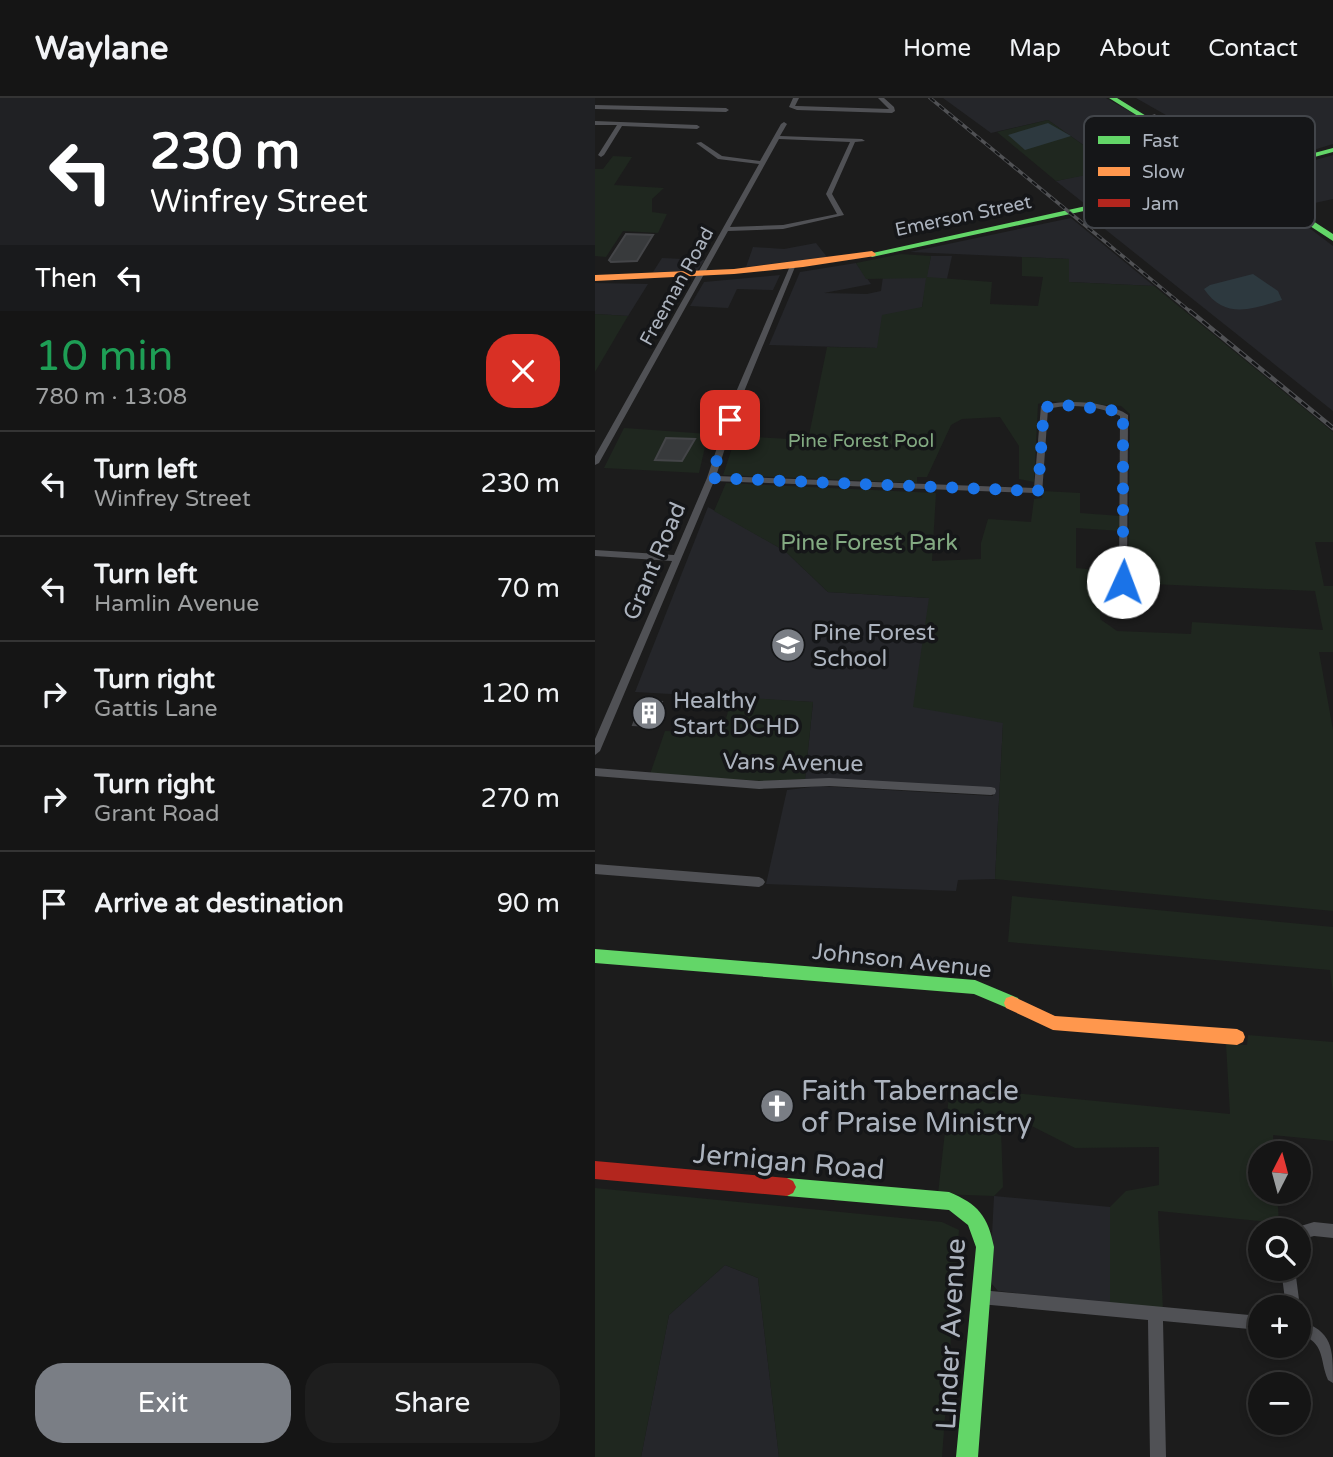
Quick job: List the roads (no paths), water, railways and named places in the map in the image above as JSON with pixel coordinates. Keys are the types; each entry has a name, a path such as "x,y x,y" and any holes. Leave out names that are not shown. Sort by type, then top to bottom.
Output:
{"main road":[{"path":"1112,98 1149,116"},
{"path":"1123,98 1150,116"},
{"name":"Emerson Street","path":"1315,155 1333,150"},
{"name":"Emerson Street","path":"595,278 698,277 792,267 897,249 1084,206"},
{"path":"1315,214 1333,225"},
{"path":"1315,224 1333,237"},
{"name":"Johnson Avenue","path":"595,956 974,986 994,990 1029,1015 1053,1023 1237,1037"},
{"name":"Jernigan Road","path":"595,1170 949,1201 976,1214"},
{"name":"Linder Avenue","path":"967,1457 985,1247 983,1230 976,1214"}],"street":[{"path":"796,98 793,107 892,111 881,98"},
{"path":"595,107 726,110"},
{"path":"595,122 697,127"},
{"path":"601,155 621,123"},
{"name":"Freeman Road","path":"595,463 784,124"},
{"path":"777,137 862,142"},
{"path":"725,229 783,227 836,217 842,213 829,194 853,141"},
{"path":"699,143 720,158 762,163"},
{"name":"Grant Road","path":"595,751 711,478 737,399 792,267"},
{"path":"711,478 1038,493 1044,408 1047,405 1118,411 1123,415 1123,582"},
{"path":"595,554 676,558"},
{"name":"Vans Avenue","path":"595,772 759,785 829,782 991,792"},
{"path":"595,869 759,882"},
{"path":"1311,1230 1333,1231"},
{"path":"980,1297 1248,1322"},
{"path":"1155,1314 1158,1457"},
{"path":"1311,1331 1317,1333 1329,1348 1333,1375"}],"railway":[{"path":"930,98 1084,224"},
{"path":"1088,228 1192,313"},
{"path":"1190,311 1333,428"}],"place":[{"name":"Pine Forest School","path":"788,645"},
{"name":"Healthy Start DCHD","path":"649,713"},
{"name":"Faith Tabernacle of Praise Ministry","path":"777,1106"}],"park label":[{"name":"Pine Forest Pool","path":"861,440"},
{"name":"Pine Forest Park","path":"869,542"}]}
